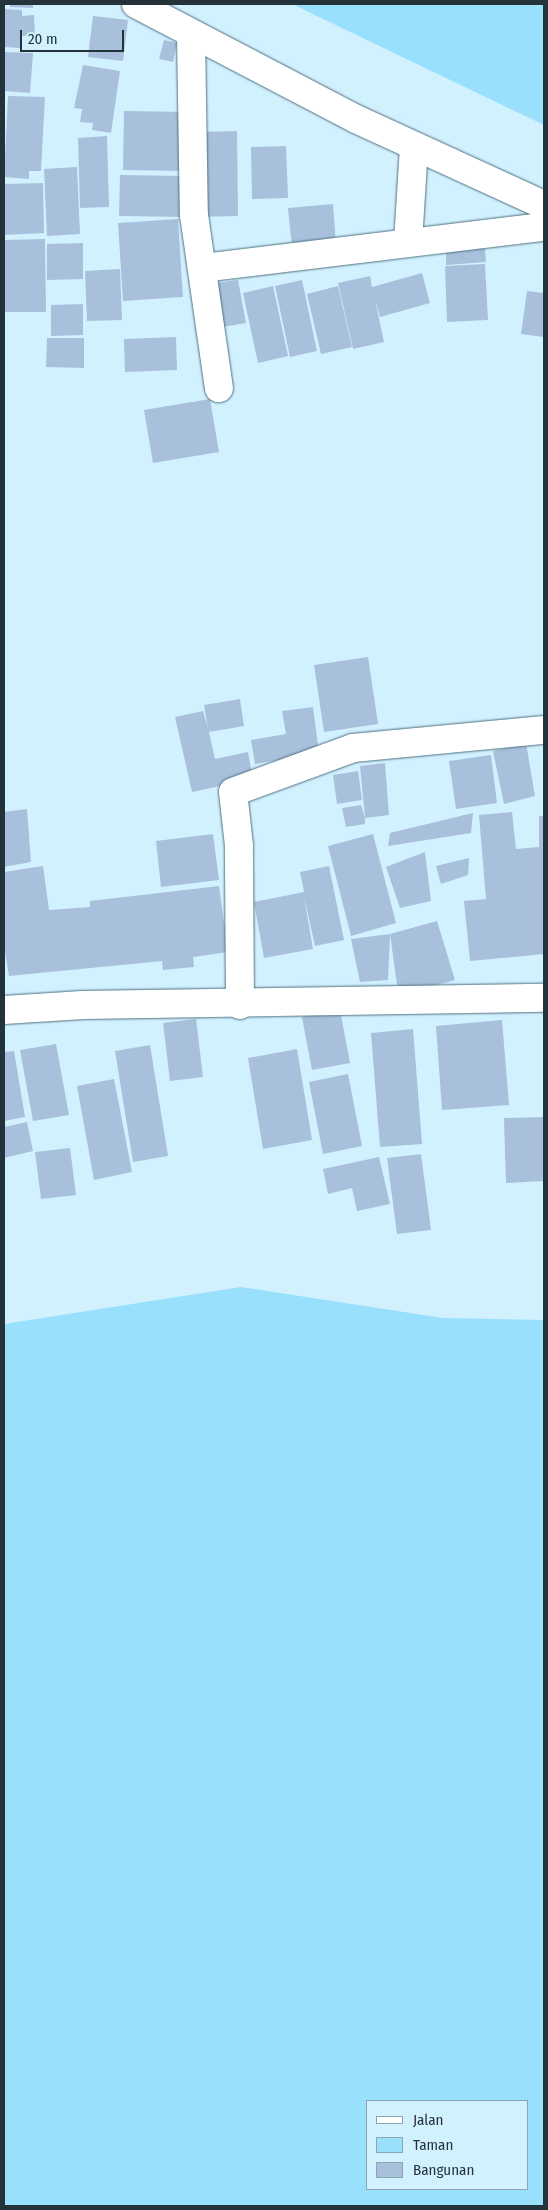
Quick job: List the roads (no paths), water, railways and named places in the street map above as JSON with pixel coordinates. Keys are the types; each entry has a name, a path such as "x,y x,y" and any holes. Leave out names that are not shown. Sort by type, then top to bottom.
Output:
{"street":[{"path":"136,4 190,34 414,147 544,205"},
{"path":"190,34 194,214 219,388"},
{"path":"408,242 414,147"},
{"path":"203,268 544,227"},
{"path":"240,1005 239,846 233,792 354,748 544,730"},
{"path":"4,1010 83,1005 240,1005 544,998"}]}
